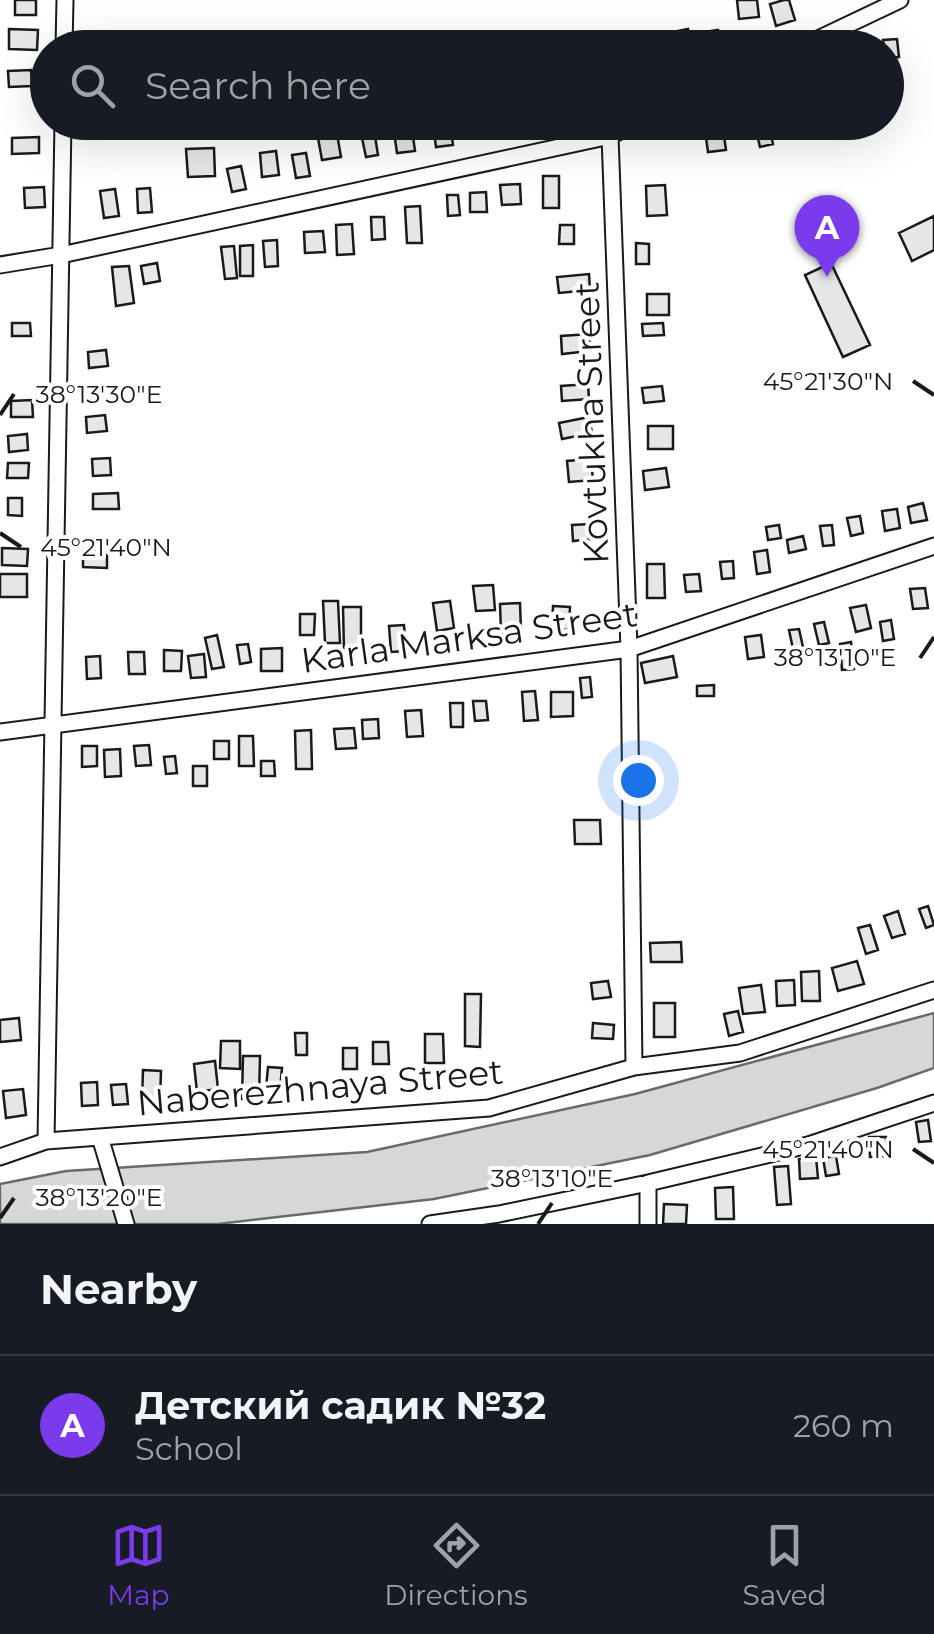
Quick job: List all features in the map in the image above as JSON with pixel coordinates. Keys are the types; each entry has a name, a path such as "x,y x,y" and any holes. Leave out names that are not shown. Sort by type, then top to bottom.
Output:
{"street":[{"path":"64,0 64,30"},
{"path":"837,30 900,0"},
{"path":"46,1141 63,140"},
{"path":"0,265 592,140"},
{"name":"Kovtukha Street","path":"610,140 628,649 634,1067"},
{"name":"Karla Marksa Street","path":"0,732 628,649 934,546"},
{"name":"Naberezhnaya Street","path":"0,1157 46,1141 489,1108 634,1067 740,1053 934,990"},
{"path":"430,1224 648,1183 808,1145 934,1103"},
{"path":"100,1138 126,1224"},
{"path":"648,1183 648,1224"}],"shaded area":[{"path":"934,1013 934,1068 650,1155 434,1199 218,1224 0,1224 0,1184 66,1171 367,1152 635,1094"}],"building":[{"path":"15,0 36,0 36,15 15,15"},
{"path":"737,0 757,0 759,17 739,19"},
{"path":"789,0 795,20 776,26 770,4"},
{"path":"9,29 38,30 30,30 30,50 9,49"},
{"path":"30,70 30,86 9,87 8,71"},
{"path":"12,138 39,140 39,153 12,154"},
{"path":"318,140 338,140 341,157 322,160"},
{"path":"362,140 376,140 378,155 366,157"},
{"path":"395,140 413,140 415,151 397,153"},
{"path":"435,140 452,140 453,145 436,147"},
{"path":"706,140 725,140 726,150 708,152"},
{"path":"758,140 772,140 773,144 760,147"},
{"path":"214,148 215,176 188,177 186,149"},
{"path":"276,151 279,175 262,177 260,153"},
{"path":"306,153 310,176 296,178 292,155"},
{"path":"241,166 246,189 232,192 227,169"},
{"path":"543,176 559,176 559,208 543,208"},
{"path":"520,184 521,204 502,205 500,185"},
{"path":"665,185 667,215 647,216 646,186"},
{"path":"44,187 45,207 25,208 24,188"},
{"path":"150,188 152,212 138,213 137,189"},
{"path":"115,189 119,216 104,218 100,191"},
{"path":"486,192 487,212 470,212 470,193"},
{"path":"447,195 458,195 460,215 448,216"},
{"path":"420,206 422,243 407,243 405,207"},
{"path":"934,216 934,250 912,261 899,233"},
{"path":"371,217 384,217 385,239 372,240"},
{"path":"352,224 354,254 337,255 336,225"},
{"path":"560,225 574,225 574,244 559,244"},
{"path":"323,231 325,252 305,253 304,232"},
{"path":"277,240 278,266 265,267 263,241"},
{"path":"636,243 649,244 649,264 636,264"},
{"path":"253,245 253,276 240,276 240,246"},
{"path":"234,246 237,278 225,279 221,247"},
{"path":"157,263 160,281 144,284 141,266"},
{"path":"831,263 870,345 843,357 805,275"},
{"path":"129,266 134,303 116,306 112,267"},
{"path":"589,274 590,290 559,293 557,277"},
{"path":"647,294 669,294 669,315 647,315"},
{"path":"12,323 30,323 31,336 12,336"},
{"path":"663,323 664,335 643,336 642,324"},
{"path":"589,334 590,351 562,354 561,336"},
{"path":"106,350 108,366 89,368 88,352"},
{"path":"588,384 589,399 562,401 561,386"},
{"path":"662,386 664,401 644,403 642,388"},
{"path":"32,400 33,417 11,417 11,401"},
{"path":"105,415 107,431 87,433 86,417"},
{"path":"589,417 592,433 562,439 559,423"},
{"path":"648,426 673,426 673,449 648,449"},
{"path":"27,434 28,450 9,452 8,436"},
{"path":"110,458 111,475 93,476 92,459"},
{"path":"591,459 593,480 569,482 567,461"},
{"path":"8,463 29,463 28,478 7,478"},
{"path":"666,468 669,487 645,490 643,471"},
{"path":"118,493 119,509 93,509 93,494"},
{"path":"8,498 22,498 22,516 8,515"},
{"path":"923,503 927,520 911,523 908,507"},
{"path":"897,509 900,528 885,531 882,511"},
{"path":"860,516 863,533 851,536 847,518"},
{"path":"591,524 592,539 573,541 572,525"},
{"path":"779,525 781,538 768,540 766,527"},
{"path":"832,525 834,545 823,546 820,526"},
{"path":"803,536 806,549 789,553 787,540"},
{"path":"2,548 28,549 27,566 2,565"},
{"path":"767,550 770,572 757,574 754,552"},
{"path":"83,551 107,552 107,568 83,567"},
{"path":"733,561 734,578 722,579 720,562"},
{"path":"647,564 664,564 665,598 647,598"},
{"path":"0,574 27,574 27,597 0,597"},
{"path":"699,574 701,591 686,592 684,575"},
{"path":"493,585 495,610 476,611 473,586"},
{"path":"925,588 928,608 913,609 910,589"},
{"path":"323,601 338,601 340,643 325,643"},
{"path":"450,601 454,628 437,631 433,603"},
{"path":"520,603 521,632 501,633 500,604"},
{"path":"866,605 871,628 856,632 850,608"},
{"path":"553,606 570,607 569,630 552,629"},
{"path":"343,607 361,607 361,651 344,651"},
{"path":"300,614 315,614 314,635 300,635"},
{"path":"891,620 894,639 883,641 880,622"},
{"path":"824,622 829,643 819,645 814,624"},
{"path":"404,625 406,651 391,652 389,626"},
{"path":"799,629 803,647 793,649 789,630"},
{"path":"217,635 224,667 212,669 205,638"},
{"path":"761,635 764,657 748,659 745,637"},
{"path":"851,642 854,669 842,670 840,644"},
{"path":"248,644 251,662 240,664 237,645"},
{"path":"282,648 282,671 261,671 261,649"},
{"path":"164,650 182,651 181,671 164,671"},
{"path":"128,652 144,652 145,674 129,674"},
{"path":"204,654 206,677 191,678 188,656"},
{"path":"100,656 101,678 87,679 86,657"},
{"path":"673,656 677,677 645,683 641,663"},
{"path":"590,677 592,697 582,698 580,678"},
{"path":"714,685 714,696 697,696 697,686"},
{"path":"535,691 538,720 524,721 522,692"},
{"path":"551,692 573,692 573,716 551,717"},
{"path":"473,701 486,701 488,720 475,721"},
{"path":"450,703 463,703 463,727 451,727"},
{"path":"421,710 423,736 407,737 405,711"},
{"path":"378,719 379,738 363,739 362,720"},
{"path":"354,728 356,748 336,749 334,729"},
{"path":"311,730 312,769 296,769 295,731"},
{"path":"239,736 253,736 254,766 239,766"},
{"path":"214,741 229,741 229,759 214,759"},
{"path":"149,745 151,765 136,766 134,746"},
{"path":"82,746 97,746 97,766 82,767"},
{"path":"120,749 121,776 105,777 104,750"},
{"path":"175,756 177,773 166,774 164,757"},
{"path":"261,761 274,761 275,776 261,776"},
{"path":"193,766 207,766 207,786 193,786"},
{"path":"574,820 600,820 601,844 575,844"},
{"path":"928,906 934,925 926,928 919,909"},
{"path":"898,911 905,934 892,938 884,916"},
{"path":"870,925 878,950 866,954 858,928"},
{"path":"681,942 682,962 651,962 650,943"},
{"path":"857,961 864,984 838,991 832,968"},
{"path":"819,971 820,1001 802,1001 801,972"},
{"path":"794,980 795,1005 777,1006 776,981"},
{"path":"608,981 611,997 593,999 591,983"},
{"path":"761,985 765,1012 743,1014 739,988"},
{"path":"465,994 481,994 480,1047 465,1046"},
{"path":"654,1003 675,1003 675,1037 654,1037"},
{"path":"738,1011 743,1032 729,1036 724,1014"},
{"path":"19,1018 21,1040 0,1042 0,1020"},
{"path":"593,1023 614,1025 613,1039 592,1038"},
{"path":"295,1033 307,1033 307,1055 296,1055"},
{"path":"425,1034 443,1034 444,1063 425,1063"},
{"path":"221,1041 240,1041 240,1069 220,1068"},
{"path":"373,1042 388,1042 389,1064 373,1064"},
{"path":"343,1048 357,1048 357,1069 343,1069"},
{"path":"243,1056 260,1056 259,1099 242,1099"},
{"path":"215,1061 218,1089 197,1092 194,1064"},
{"path":"268,1067 282,1068 280,1089 266,1088"},
{"path":"143,1070 161,1071 160,1101 142,1100"},
{"path":"97,1082 98,1105 82,1106 81,1083"},
{"path":"126,1084 128,1104 113,1105 111,1085"},
{"path":"23,1089 26,1115 6,1118 3,1091"},
{"path":"928,1120 931,1141 919,1142 916,1122"},
{"path":"869,1137 886,1137 887,1156 870,1157"},
{"path":"836,1156 839,1174 826,1176 823,1158"},
{"path":"816,1157 818,1178 800,1179 799,1159"},
{"path":"788,1166 791,1204 777,1205 774,1167"},
{"path":"733,1187 734,1219 716,1219 715,1188"},
{"path":"664,1204 687,1205 686,1224 663,1224"}],"place":[{"name":"Детский садик №32","path":"827,277"}]}
